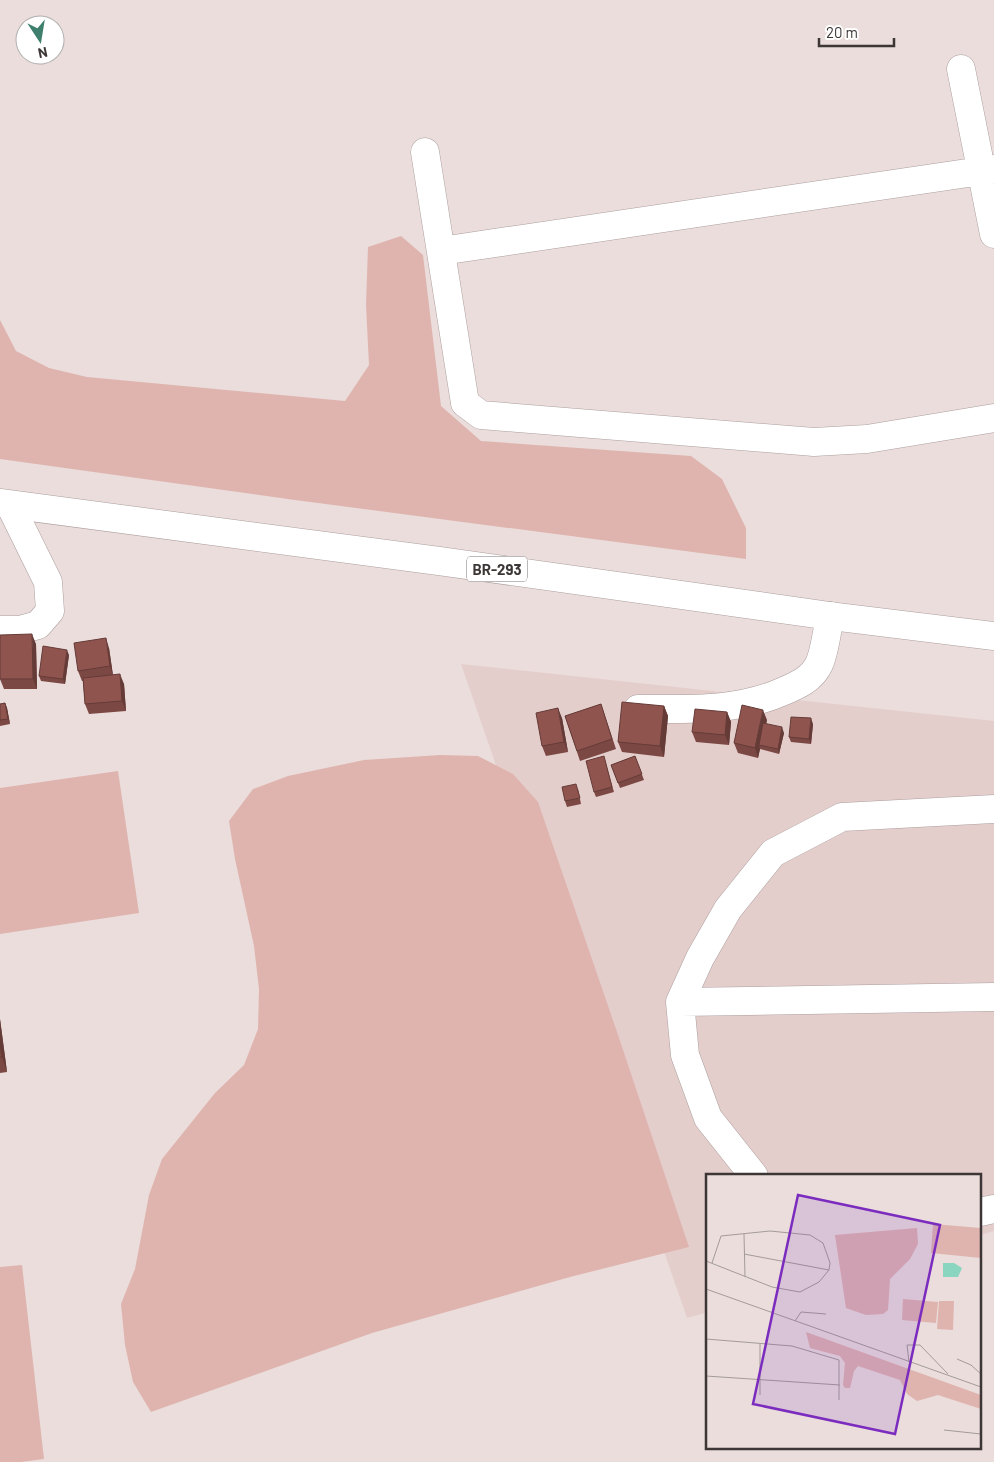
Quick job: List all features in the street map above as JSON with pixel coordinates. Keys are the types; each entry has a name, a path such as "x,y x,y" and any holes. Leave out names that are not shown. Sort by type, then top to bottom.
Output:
{"main road":[{"path":"961,69 987,170 994,234"},
{"path":"425,152 464,402 481,415 814,442 867,439 994,418"},
{"path":"441,251 987,170"},
{"path":"0,630 20,630 38,625 50,611 48,582 5,504"},
{"name":"BR-293","path":"5,504 830,616 994,636"},
{"path":"638,709 704,709 737,706 768,698 803,683 818,664 830,616"},
{"path":"752,1174 708,1118 685,1056 680,1002 700,958 728,909 772,853 842,817 994,809"},
{"path":"680,1002 994,997"}],"shaded area":[{"path":"401,236 423,255 441,406 481,441 691,456 722,479 746,528 746,559 0,459 0,320 16,351 49,368 87,377 345,401 369,365 366,305 368,247"},
{"path":"461,664 994,721 994,1231 982,1234 982,1174 706,1174 706,1313 687,1318"},
{"path":"440,755 478,756 513,774 538,802 689,1247 570,1277 372,1333 151,1412 133,1382 125,1345 121,1304 135,1269 149,1195 162,1159 215,1093 244,1065 258,1029 259,989 254,946 235,859 229,821 253,789 288,776 364,760"},
{"path":"118,771 139,913 0,934 0,788"},
{"path":"22,1265 44,1459 0,1462 0,1267"}],"building":[{"path":"32,634 33,679 0,679 0,635"},
{"path":"106,638 110,666 78,671 74,643"},
{"path":"43,646 67,650 63,679 39,676"},
{"path":"120,674 122,701 85,704 83,678"},
{"path":"622,702 664,706 660,746 618,742"},
{"path":"5,703 8,719 0,720 0,704"},
{"path":"601,704 612,739 577,751 565,716"},
{"path":"742,705 763,710 755,748 734,743"},
{"path":"558,708 564,742 542,746 536,713"},
{"path":"695,709 727,712 725,735 692,732"},
{"path":"791,717 811,718 809,739 789,737"},
{"path":"763,723 782,727 778,749 759,745"},
{"path":"604,756 612,787 594,792 586,761"},
{"path":"635,756 642,774 618,783 611,765"},
{"path":"576,784 580,798 565,801 562,787"}]}
